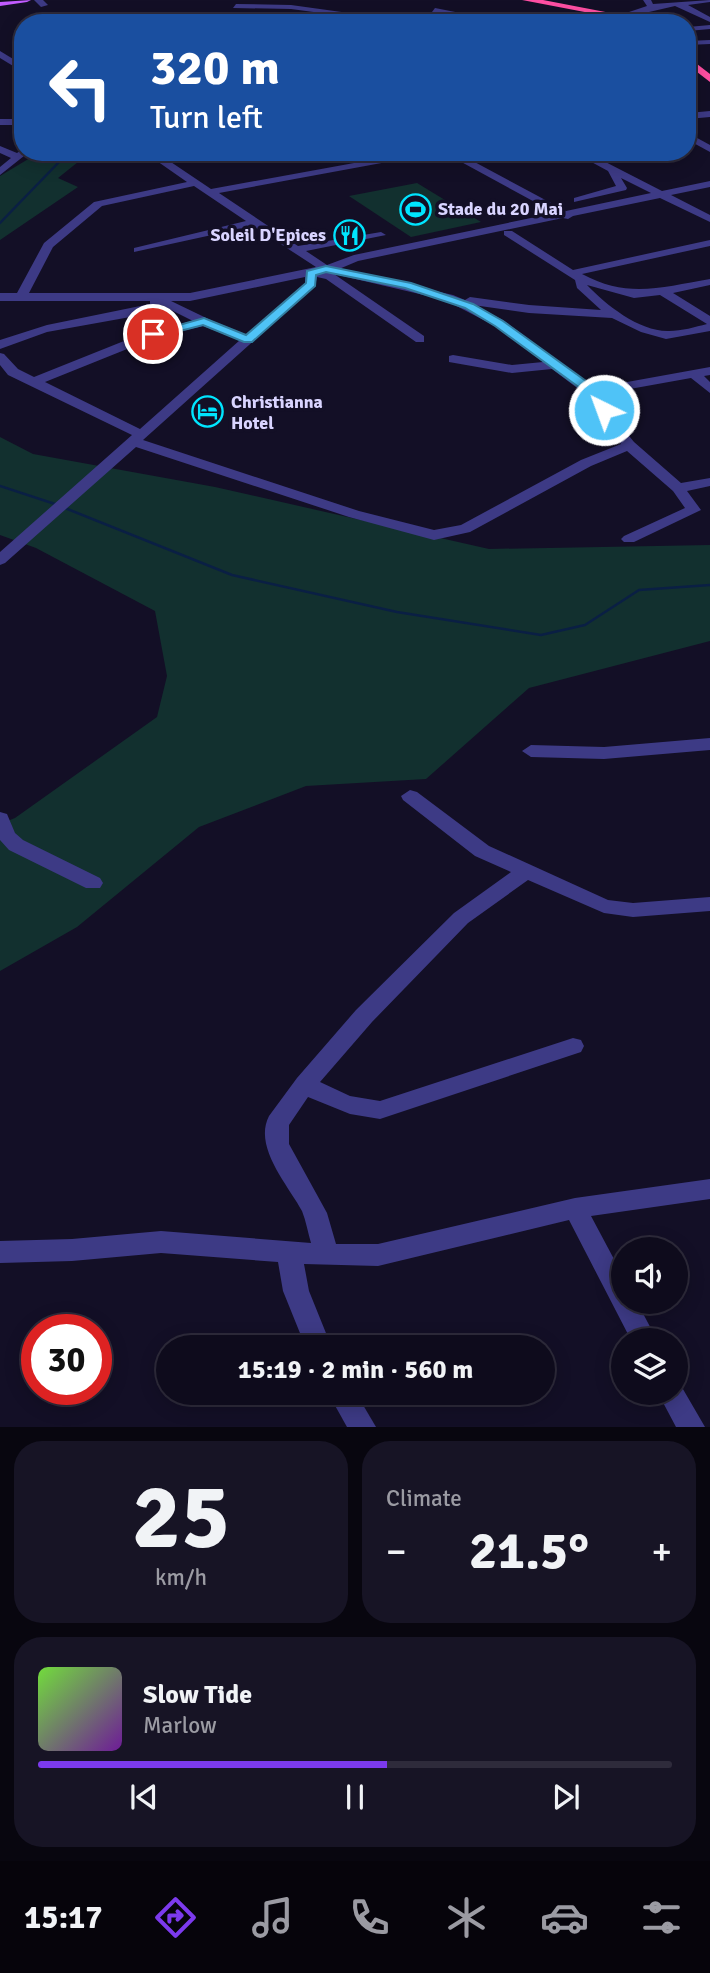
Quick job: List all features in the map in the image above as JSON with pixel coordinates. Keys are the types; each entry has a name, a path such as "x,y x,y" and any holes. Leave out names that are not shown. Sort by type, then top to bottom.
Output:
{"highway":[{"path":"527,0 604,14"}],"main road":[{"path":"0,4 27,0"}],"street":[{"path":"628,14 652,4 710,0"},
{"path":"237,3 345,14"},
{"path":"652,4 710,8"},
{"path":"426,14 447,5"},
{"path":"687,7 710,20"},
{"path":"435,10 455,14"},
{"path":"0,172 14,161"},
{"path":"163,161 326,269 449,297 509,307 613,314"},
{"path":"210,192 379,161"},
{"path":"465,161 570,217"},
{"path":"595,161 710,219"},
{"path":"551,207 622,188 612,176 613,171"},
{"path":"0,308 22,297 48,246 98,204 196,183"},
{"path":"0,297 157,298 226,292 311,273 344,264 354,258 570,217 710,184"},
{"path":"664,197 710,191"},
{"path":"344,264 362,264 570,217"},
{"path":"138,250 255,222"},
{"path":"508,233 577,275 634,294 710,282"},
{"path":"297,249 381,236"},
{"path":"577,275 710,243"},
{"path":"311,273 329,276 420,339"},
{"path":"0,560 311,284 311,273"},
{"path":"577,275 581,286 592,300 613,314 662,335 710,327"},
{"path":"662,291 710,321"},
{"path":"449,297 499,323 552,365 593,392 629,444 678,488 694,510 629,539"},
{"path":"157,298 204,322 248,339"},
{"path":"0,345 9,338 143,311 155,306 157,298"},
{"path":"37,383 37,380 67,366 140,339 204,322"},
{"path":"0,357 13,372 136,437 354,514 433,535 465,529 586,463 629,444"},
{"path":"453,359 512,369 552,365"},
{"path":"593,392 710,370"},
{"path":"694,374 710,389"},
{"path":"678,488 710,482"},
{"path":"531,751 604,753 710,744"},
{"path":"410,796 475,846 526,871 619,910 710,904"},
{"path":"0,818 6,836 16,845 93,883"},
{"path":"327,1255 315,1213 277,1145 277,1123 305,1084 364,1016 461,918 526,871"},
{"path":"305,1084 332,1100 361,1109 380,1110 573,1046"},
{"path":"0,1252 72,1250 161,1242 327,1255 378,1255 575,1208 710,1189"},
{"path":"575,1208 611,1278"},
{"path":"289,1252 296,1292 314,1335"},
{"path":"348,1405 362,1427"},
{"path":"678,1405 691,1427"}],"green space":[{"path":"25,161 82,161 58,178 78,187 0,240 0,176"},
{"name":"Stade du 20 Mai","path":"417,183 481,222 411,237 349,196"},
{"path":"0,437 33,454 215,487 489,549 710,545 710,641 529,688 426,779 306,786 199,827 77,927 0,971 0,824 15,818 157,717 167,676 155,611 36,548 0,535"}],"waterway":[{"path":"0,223 60,161"},
{"path":"0,486 58,505"},
{"path":"65,508 232,575 397,612 541,635 585,625 639,590 710,585"}],"place":[{"name":"Stade du 20 Mai","path":"415,209"},
{"name":"Soleil D'Epices","path":"349,235"},
{"name":"Christianna Hotel","path":"208,412"}],"route":[{"path":"153,334 204,322 248,339 311,284 311,273 326,269 408,285 469,306 499,323 552,365 593,392 604,410"}]}
